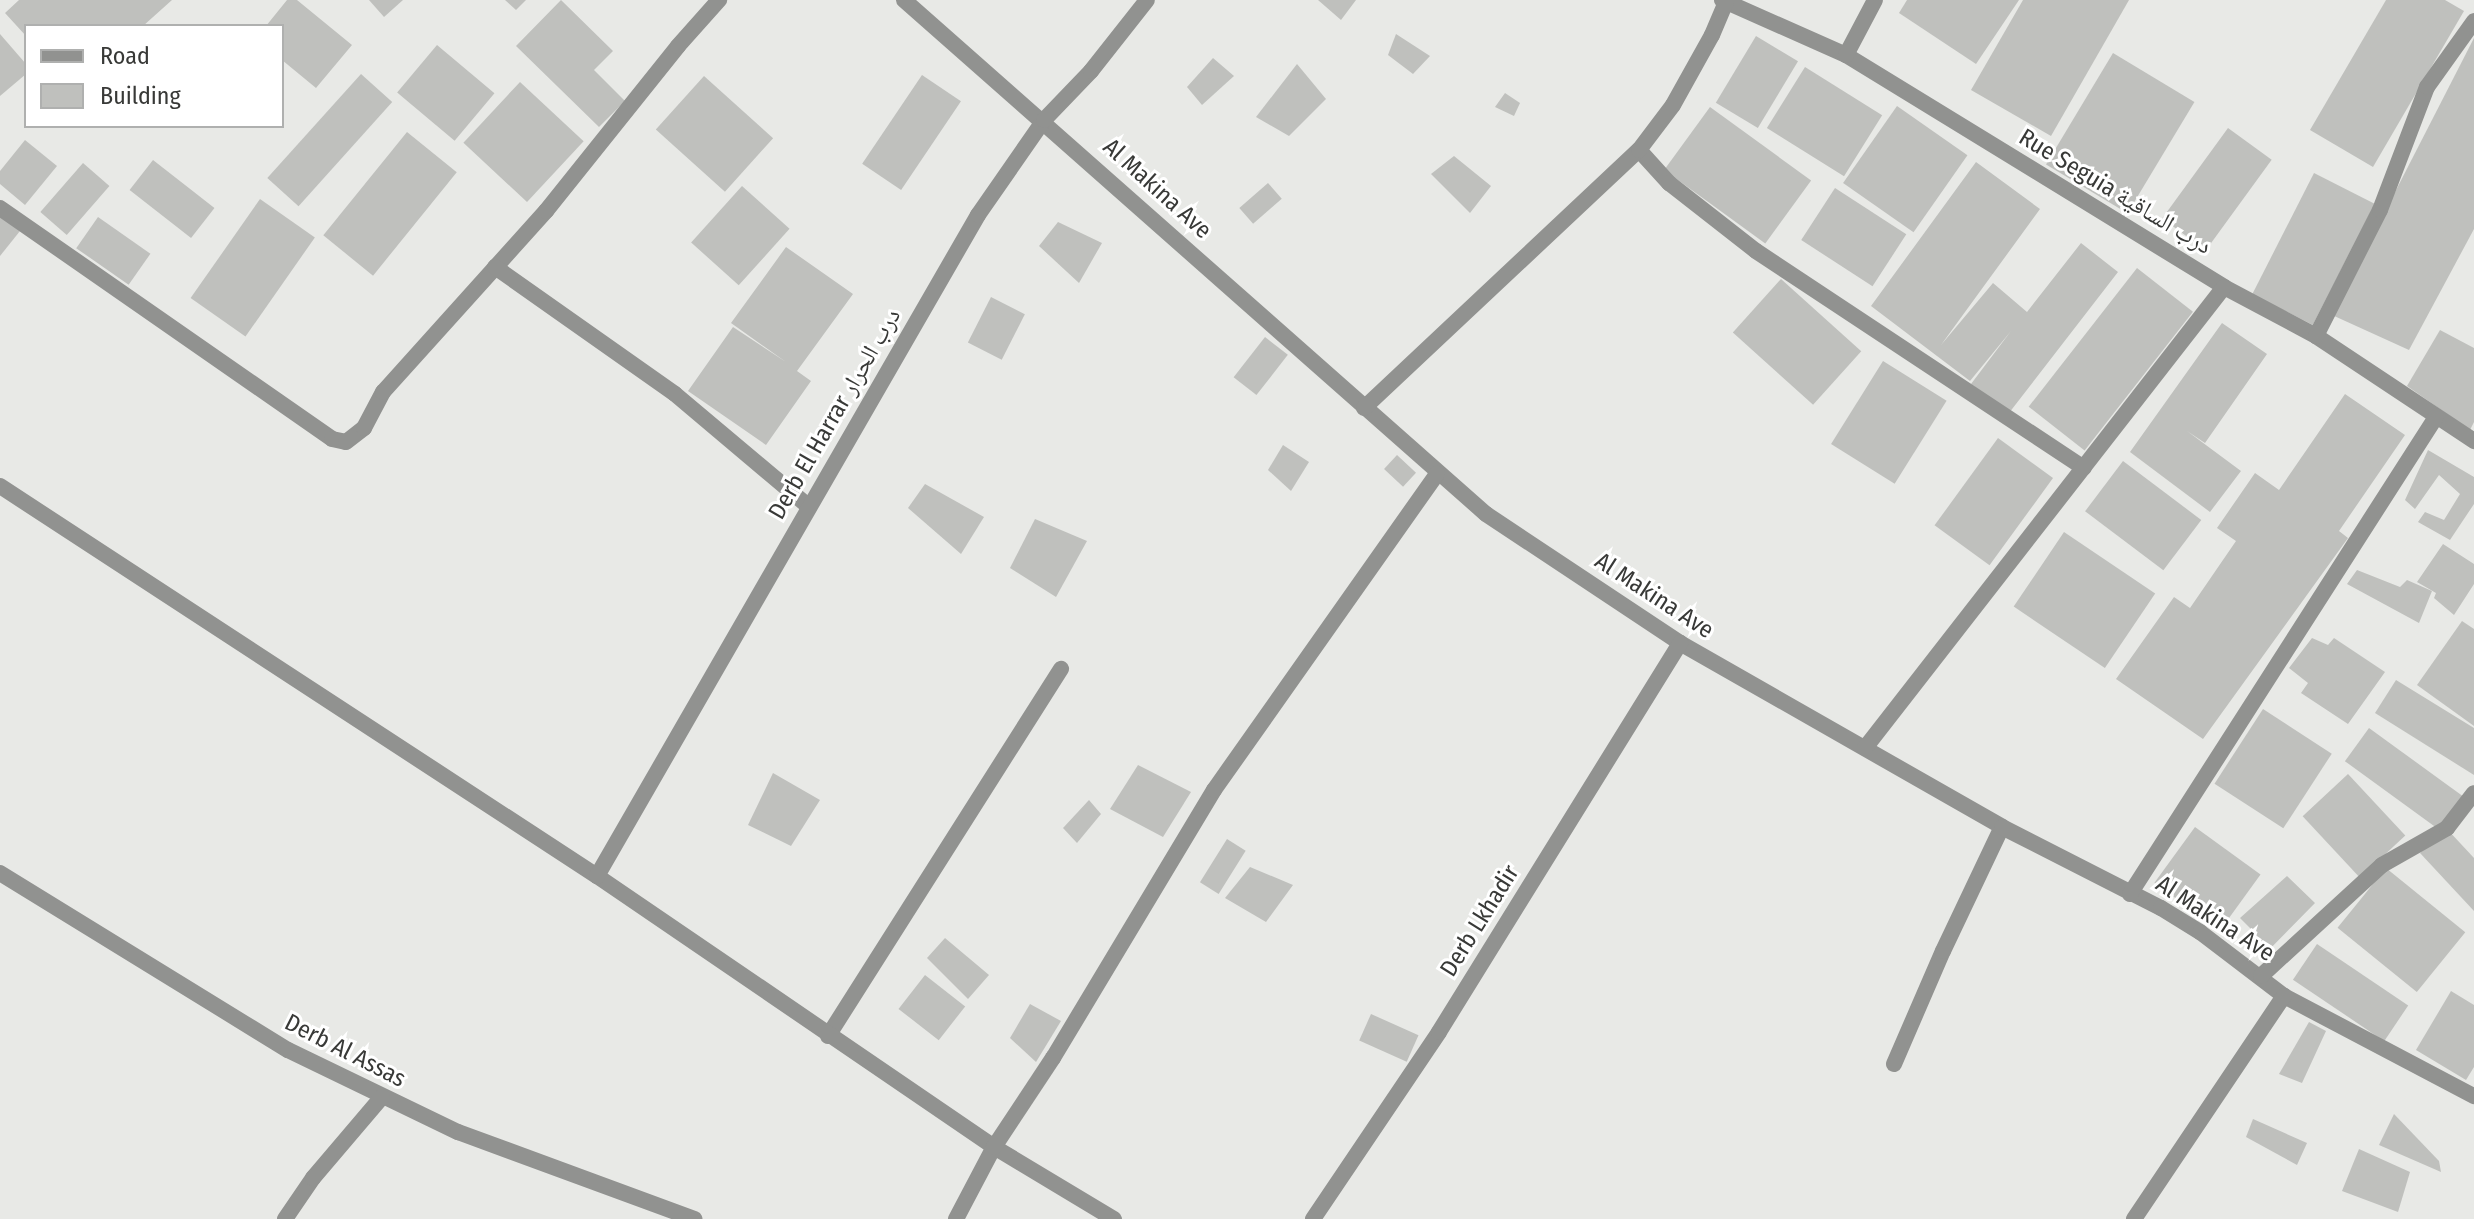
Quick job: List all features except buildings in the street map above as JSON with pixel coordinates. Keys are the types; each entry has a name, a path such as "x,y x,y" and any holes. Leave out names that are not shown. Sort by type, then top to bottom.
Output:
{"street":[{"path":"0,208 332,439 346,442 364,428 383,392 546,211 678,46 719,0"},
{"name":"Al Makina Ave","path":"904,0 1044,120 1437,474 1486,514 1680,643 2002,827 2187,924 2284,996 2474,1096"},
{"name":"Derb El Harrar درب الحرار","path":"597,876 978,215 1044,120 1091,71 1147,0"},
{"path":"1846,55 1875,0"},
{"path":"1364,408 1639,150 1673,105 1712,35 1724,1"},
{"name":"Rue Seguia درب الساقية","path":"1724,1 1846,55 2224,287 2316,336 2474,441"},
{"path":"2316,336 2380,210 2427,87 2474,21"},
{"path":"1639,150 1669,183 1756,251 2084,468"},
{"path":"495,267 665,387 809,507"},
{"path":"1865,748 2224,287"},
{"path":"2130,894 2436,417"},
{"path":"956,1219 994,1147 1053,1058 1214,790 1437,474"},
{"path":"0,486 597,876 994,1147 1114,1219"},
{"name":"Derb Lkhadir","path":"1313,1219 1439,1032 1680,643"},
{"path":"828,1036 1061,669"},
{"path":"2261,976 2382,865 2447,828 2474,793"},
{"path":"1894,1064 2002,827"},
{"name":"Derb Al Assas","path":"0,873 288,1050 382,1097 508,1152 695,1219"},
{"path":"2134,1219 2284,996"},
{"path":"285,1219 313,1178 382,1097"}]}
